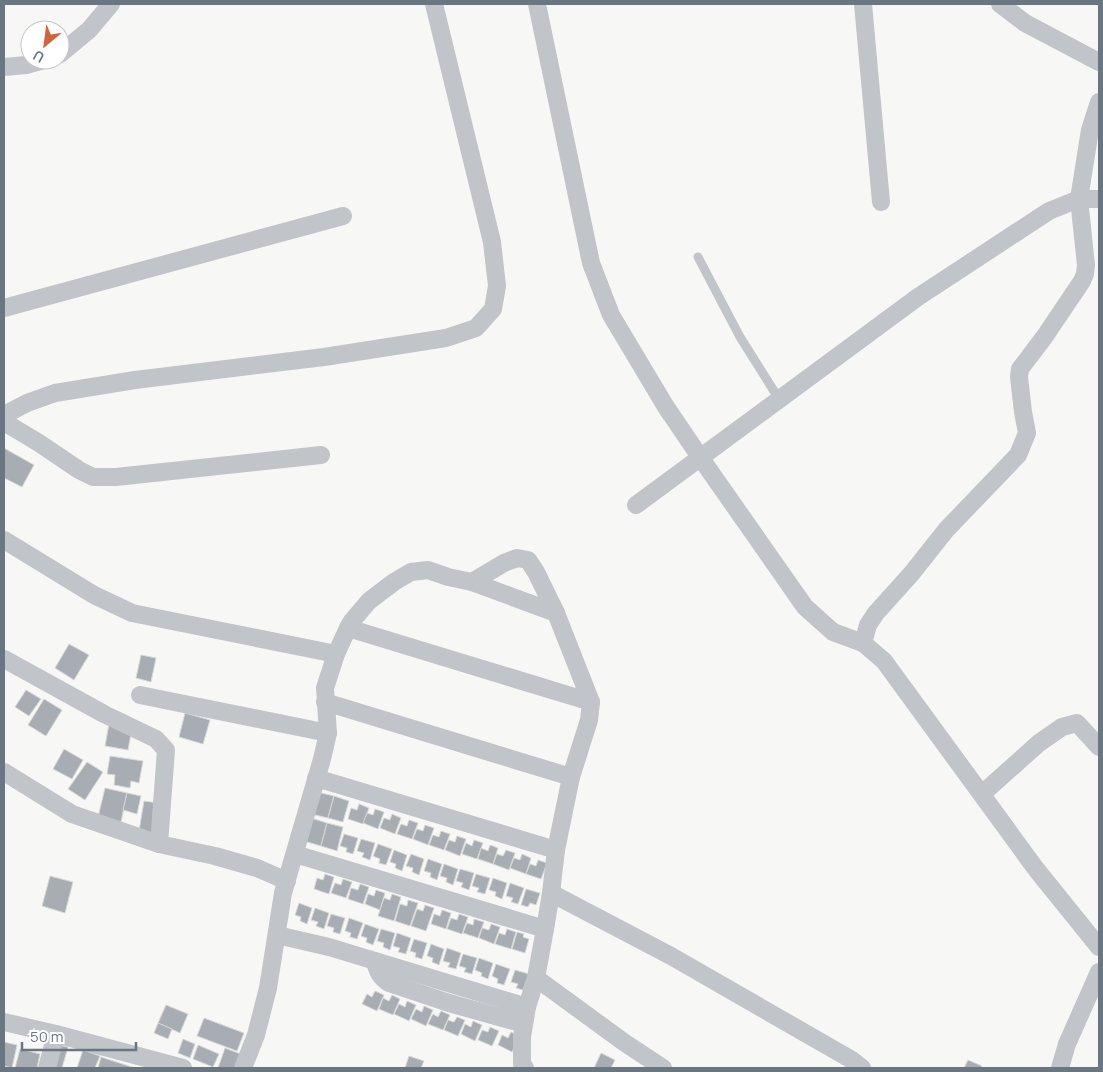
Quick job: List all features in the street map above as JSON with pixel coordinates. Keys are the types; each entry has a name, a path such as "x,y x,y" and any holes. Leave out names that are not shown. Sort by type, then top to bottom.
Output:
{"street":[{"path":"70,46 89,30 111,4"},
{"path":"4,415 27,402 55,393 135,380 324,357 446,338 476,328 493,310 497,286 492,242 434,4"},
{"path":"537,4 591,263 611,315 666,406 805,607 833,632 863,643 884,662 1036,869 1099,947"},
{"path":"863,4 881,202"},
{"path":"1000,4 1025,23 1099,62"},
{"path":"4,67 20,66"},
{"path":"863,643 868,625 876,613 912,573 946,530 1018,455 1027,433 1022,412 1020,369 1077,289 1085,274 1086,264 1079,199 1090,130 1099,102"},
{"path":"636,505 918,297 1049,210 1079,199 1099,199"},
{"path":"4,308 343,216"},
{"path":"4,422 93,477 116,477 321,455"},
{"path":"4,540 94,595 132,613 336,654"},
{"path":"472,582 504,563 517,558 528,560 556,613 591,702 590,720 571,776 556,850 546,929 522,1037 522,1064 525,1068"},
{"path":"243,1068 256,1035 268,988 283,893 328,733 325,688 336,654 352,621 368,601 394,582 411,572 428,570 472,582 556,613"},
{"path":"348,628 591,702"},
{"path":"4,659 104,714 156,739 166,750 159,844"},
{"path":"140,695 328,733"},
{"path":"326,702 571,776"},
{"path":"982,794 1039,743 1062,727 1077,723 1099,747"},
{"path":"4,772 72,814 159,844 215,856 257,868 287,881"},
{"path":"316,778 556,850"},
{"path":"295,854 546,929"},
{"path":"551,893 672,956 852,1060 862,1068"},
{"path":"277,934 375,961 526,1016"},
{"path":"1060,1068 1068,1044 1099,972"},
{"path":"536,978 625,1043 663,1068"},
{"path":"4,1022 184,1068"},
{"path":"47,1068 56,1034"}],"lane":[{"path":"698,257 740,337 779,399"}],"building":[{"path":"4,448 34,465 22,487 4,478"},
{"path":"69,644 89,655 74,680 55,668"},
{"path":"141,655 156,658 151,682 136,678"},
{"path":"26,690 41,699 29,716 15,707"},
{"path":"44,699 62,710 46,736 28,725"},
{"path":"185,713 210,720 203,744 179,737"},
{"path":"109,724 132,728 128,750 105,746"},
{"path":"64,749 83,760 72,779 53,769"},
{"path":"110,756 143,761 139,783 131,781 130,788 114,785 115,775 107,774"},
{"path":"87,762 103,772 85,800 68,789"},
{"path":"105,788 127,793 121,822 98,817"},
{"path":"317,792 334,796 328,818 311,814"},
{"path":"127,793 141,796 137,814 123,810"},
{"path":"334,796 349,801 343,822 328,818"},
{"path":"144,801 158,803 153,833 139,831"},
{"path":"359,804 369,808 363,824 348,819 351,808 357,810"},
{"path":"375,809 384,812 378,829 363,823 367,813 373,815"},
{"path":"392,814 401,818 395,834 380,828 384,818 390,820"},
{"path":"311,818 327,823 321,846 304,841"},
{"path":"409,820 418,823 412,839 397,834 401,824 407,826"},
{"path":"327,823 343,827 337,851 321,846"},
{"path":"425,825 434,828 428,845 413,839 417,829 423,831"},
{"path":"441,831 450,834 444,850 429,845 433,835 439,837"},
{"path":"344,834 358,838 353,854 346,852 347,848 340,846"},
{"path":"457,836 466,839 460,856 445,850 449,840 455,842"},
{"path":"361,839 375,843 370,860 362,857 364,853 357,851"},
{"path":"474,840 483,843 477,859 462,854 466,843 472,846"},
{"path":"378,844 392,849 386,865 379,863 380,859 373,856"},
{"path":"490,845 498,848 493,864 478,859 481,848 488,851"},
{"path":"394,850 407,855 402,871 395,868 396,864 390,862"},
{"path":"506,850 515,853 509,870 493,864 497,854 503,856"},
{"path":"411,854 424,859 419,875 412,872 413,868 406,866"},
{"path":"522,854 531,858 526,874 510,868 514,858 520,860"},
{"path":"428,859 442,864 437,880 430,877 431,873 424,871"},
{"path":"538,860 547,863 541,879 526,874 530,864 536,866"},
{"path":"444,864 458,869 453,885 446,882 447,878 440,876"},
{"path":"460,869 474,873 469,890 461,887 463,883 456,881"},
{"path":"325,874 334,877 329,894 314,889 317,878 323,880"},
{"path":"476,874 490,878 485,894 477,892 479,888 472,886"},
{"path":"50,876 73,882 65,913 42,906"},
{"path":"493,878 507,883 502,899 495,896 496,892 489,890"},
{"path":"343,879 352,882 346,898 331,893 335,883 341,885"},
{"path":"510,883 524,888 518,904 511,902 513,898 506,896"},
{"path":"360,884 369,887 363,904 348,899 351,888 358,890"},
{"path":"526,889 540,893 536,905 530,903 528,907 521,905"},
{"path":"376,890 385,893 380,910 365,904 368,894 374,896"},
{"path":"392,894 401,897 394,921 378,916 384,898 390,900"},
{"path":"408,900 418,903 410,926 395,921 400,904 407,906"},
{"path":"299,903 312,908 307,924 300,921 301,917 295,915"},
{"path":"425,905 434,908 426,931 411,926 417,909 423,911"},
{"path":"315,908 329,913 324,929 316,926 318,922 311,920"},
{"path":"442,910 451,913 446,929 431,924 434,914 440,916"},
{"path":"331,914 345,918 340,934 333,932 334,928 327,926"},
{"path":"459,914 468,917 462,934 447,929 451,918 457,920"},
{"path":"349,918 363,923 357,939 350,937 351,933 345,931"},
{"path":"474,919 484,922 478,938 463,933 467,923 473,925"},
{"path":"365,924 379,929 373,945 366,942 367,938 361,936"},
{"path":"491,924 500,927 494,944 479,938 482,928 489,930"},
{"path":"381,929 395,933 390,950 383,947 384,943 377,941"},
{"path":"507,929 516,932 511,949 495,944 499,933 505,935"},
{"path":"517,932 524,934 523,937 529,939 525,953 512,949"},
{"path":"397,933 411,938 406,954 398,952 400,948 393,946"},
{"path":"414,939 427,943 422,959 415,957 416,953 410,951"},
{"path":"431,944 444,949 439,965 432,962 433,958 427,956"},
{"path":"447,948 461,953 456,969 448,967 450,963 443,961"},
{"path":"463,954 477,958 472,974 464,972 466,968 459,966"},
{"path":"479,958 493,963 488,979 481,976 482,973 475,970"},
{"path":"496,964 510,969 504,985 497,983 498,979 492,976"},
{"path":"515,970 529,974 523,990 516,988 518,984 511,982"},
{"path":"375,991 384,995 377,1011 362,1004 367,994 372,997"},
{"path":"392,995 400,999 393,1015 379,1009 383,998 389,1001"},
{"path":"407,1001 416,1005 409,1021 394,1014 399,1004 405,1007"},
{"path":"166,1005 188,1014 180,1033 158,1023"},
{"path":"424,1006 433,1010 426,1026 411,1019 416,1009 422,1012"},
{"path":"441,1011 450,1015 443,1030 428,1024 433,1014 438,1017"},
{"path":"457,1017 465,1020 458,1036 444,1030 448,1020 454,1022"},
{"path":"204,1018 244,1033 237,1051 197,1036"},
{"path":"473,1021 482,1025 475,1041 461,1034 465,1024 471,1027"},
{"path":"158,1023 172,1029 168,1039 154,1033"},
{"path":"490,1027 499,1031 492,1046 478,1040 482,1030 488,1032"},
{"path":"511,1032 519,1036 512,1052 498,1045 502,1035 508,1038"},
{"path":"183,1039 195,1044 190,1058 178,1053"},
{"path":"4,1042 17,1045 12,1068 4,1066"},
{"path":"55,1044 68,1047 62,1068 48,1068"},
{"path":"198,1045 219,1054 213,1067 193,1059"},
{"path":"225,1048 243,1055 238,1068 218,1068"},
{"path":"20,1049 40,1054 37,1068 15,1068"},
{"path":"83,1050 100,1056 95,1068 77,1068"},
{"path":"601,1053 615,1060 611,1068 594,1068"},
{"path":"409,1056 424,1061 421,1068 405,1068"},
{"path":"101,1057 135,1068 98,1068"},
{"path":"968,1060 982,1066 981,1068 964,1068"}]}
